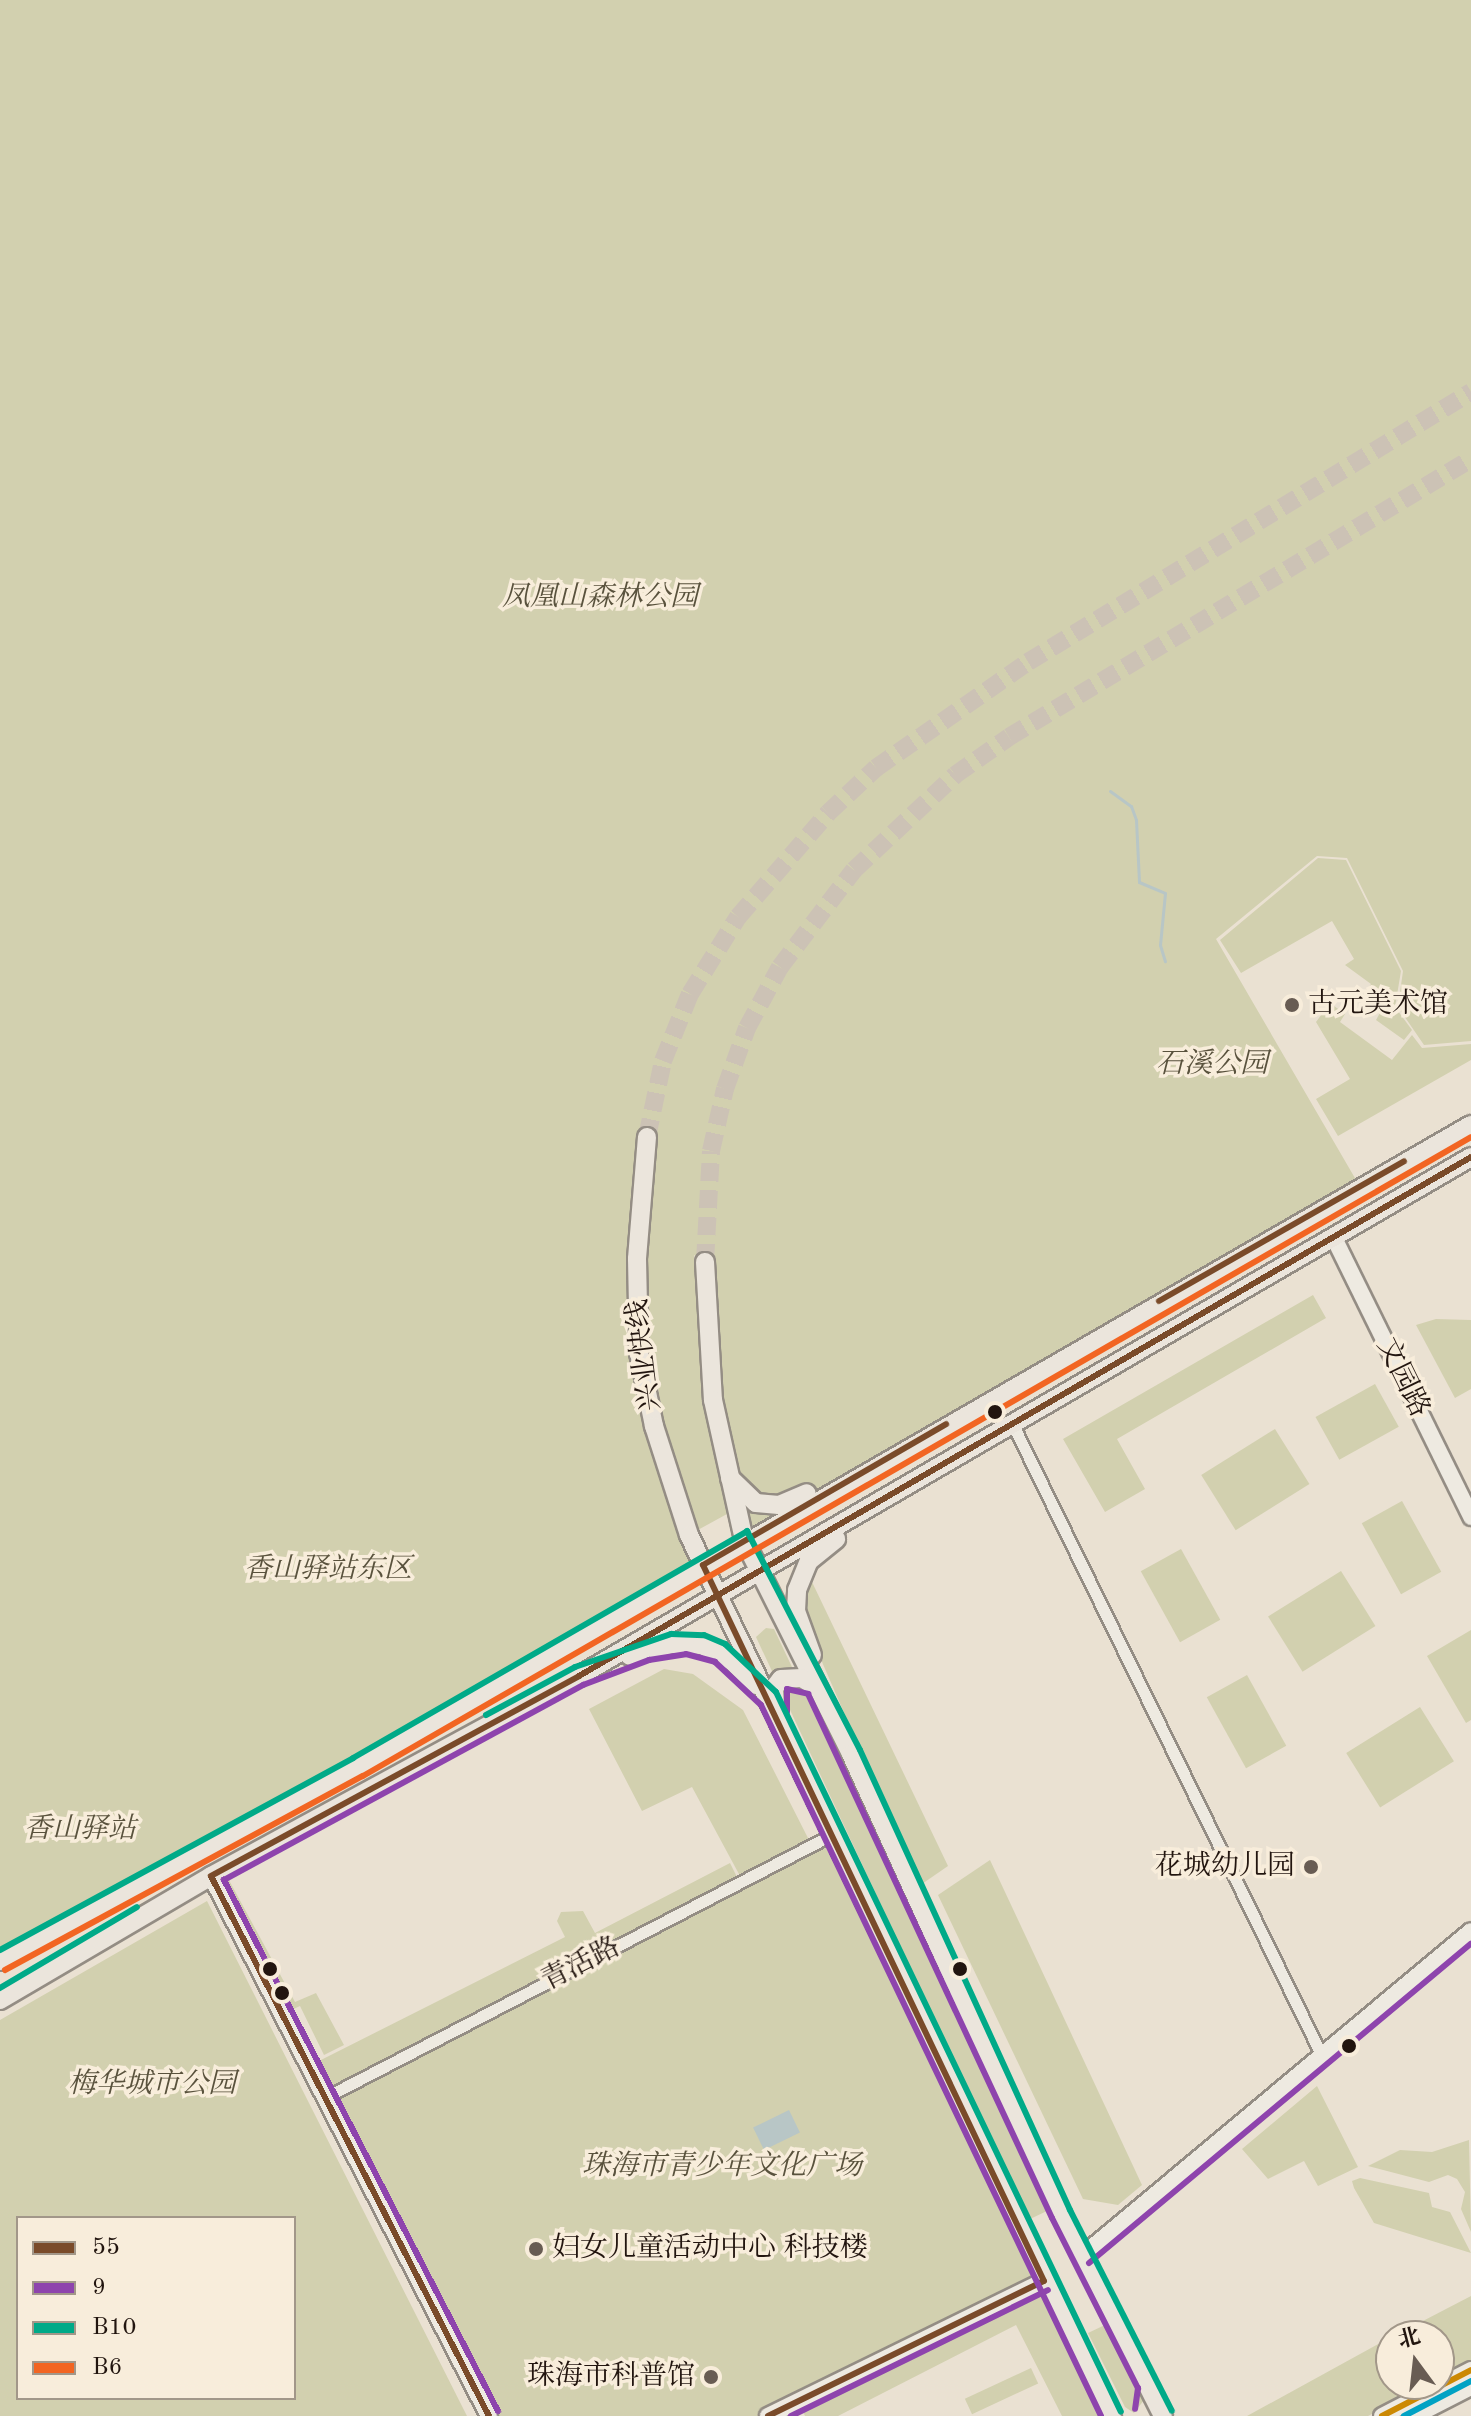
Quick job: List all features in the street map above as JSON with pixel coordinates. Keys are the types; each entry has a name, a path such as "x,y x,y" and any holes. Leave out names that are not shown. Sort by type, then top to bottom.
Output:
{"main road":[{"path":"0,1961 358,1767 744,1540 1471,1125"},
{"name":"兴业快线","path":"647,1137 637,1259 639,1353 666,1468 703,1565 835,1833 1044,2281 1113,2415"},
{"path":"0,2000 211,1876 579,1676 1471,1157"},
{"path":"705,1262 710,1376 727,1472 744,1540 851,1754 1083,2255 1163,2416"},
{"path":"727,1472 748,1499 779,1505 889,1446 945,1425"},
{"path":"851,1754 799,1624 799,1581 819,1551 929,1483 969,1447"},
{"path":"579,1676 658,1647 702,1645 732,1661 773,1706"},
{"path":"773,1706 773,1694 781,1679 802,1678 816,1687"},
{"path":"1142,2416 1150,2408 1148,2385"},
{"path":"1148,2385 1173,2416"}],"street":[{"name":"文园路","path":"1334,1238 1471,1517"},
{"path":"1012,1423 1322,2056"},
{"name":"青活路","path":"326,2097 835,1833"},
{"path":"211,1876 489,2416"},
{"path":"1083,2255 1471,1931"},
{"path":"768,2416 1044,2281"},
{"path":"1382,2416 1471,2370"},
{"path":"1414,2416 1471,2387"}],"green space":[{"name":"凤凰山森林公园","path":"0,0 1471,0 1471,1041 1424,1045 1398,1007 1403,971 1347,858 1317,856 1216,939 1359,1185 744,1540 717,1429 705,1262 694,1255 703,1400 727,1514 696,1531 665,1429 646,1319 639,1353 703,1565 0,1961"},
{"path":"1318,858 1346,860 1401,971 1395,1007 1412,1030 1404,1040 1376,1020 1381,1011 1362,997 1371,984 1345,965 1354,959 1332,921 1241,973 1220,940"},
{"path":"1330,1003 1345,1014 1340,1022 1392,1060 1412,1035 1422,1048 1471,1044 1471,1060 1338,1136 1316,1099 1350,1079 1316,1022"},
{"path":"1313,1295 1326,1318 1117,1439 1145,1489 1105,1512 1063,1439"},
{"path":"1436,1319 1471,1320 1471,1389 1455,1398 1416,1325"},
{"path":"1375,1384 1399,1427 1339,1460 1316,1417"},
{"path":"1275,1429 1309,1484 1236,1530 1201,1475"},
{"path":"1402,1501 1441,1572 1401,1594 1362,1523"},
{"path":"1181,1549 1220,1620 1180,1642 1141,1571"},
{"path":"1341,1571 1375,1626 1303,1672 1268,1617"},
{"path":"812,1582 948,1866 919,1886 803,1618 803,1590"},
{"path":"766,1628 774,1629 1049,2210 1028,2220 756,1637"},
{"path":"1471,1630 1471,1720 1466,1723 1427,1656"},
{"path":"664,1669 693,1674 743,1710 809,1840 740,1876 692,1787 642,1811 589,1709"},
{"path":"1247,1675 1286,1746 1246,1768 1207,1697"},
{"path":"1420,1707 1454,1761 1380,1807 1346,1753"},
{"name":"珠海市青少年文化广场","path":"835,1834 1044,2280 768,2416 490,2416 326,2097"},
{"path":"990,1860 1142,2185 1118,2205 1083,2199 938,1895"},
{"path":"730,1863 739,1881 328,2093 313,2064 565,1937 557,1921 561,1912 583,1911 595,1933"},
{"path":"224,1871 295,2002 316,1993 344,2045 324,2055 300,2006 285,2013 214,1877"},
{"name":"梅华城市公园","path":"207,1901 467,2416 0,2416 0,2020"},
{"path":"1317,2086 1358,2167 1318,2186 1304,2161 1268,2179 1242,2149"},
{"path":"1469,2140 1471,2232 1461,2209 1465,2192 1457,2179 1448,2175 1429,2182 1368,2166 1400,2150 1432,2152"},
{"path":"1360,2178 1429,2193 1432,2207 1450,2212 1471,2253 1374,2223 1354,2188 1352,2181"},
{"path":"1038,2289 1100,2416 1062,2416 1016,2325 838,2416 805,2416 801,2408"},
{"path":"1471,2296 1471,2363 1455,2371 1455,2320 1425,2320"},
{"path":"1107,2324 1144,2400 1134,2413 1125,2407 1088,2333"},
{"path":"1375,2346 1375,2400 1399,2400 1368,2416 1247,2416"},
{"path":"1031,2368 1038,2383 972,2414 965,2399"}],"shaded area":[{"path":"789,2110 800,2132 764,2150 753,2128"}],"waterway":[{"path":"1110,791 1131,806 1136,820 1139,882 1165,893 1160,945 1165,961"}],"tunnel":[{"path":"647,1137 663,1061 690,994 738,917 828,813 876,768 1028,662 1471,392"},
{"path":"705,1262 711,1151 725,1089 747,1028 780,967 854,870 955,775 1009,737 1471,459"}],"transit line":[{"name":"B6","path":"5,1970 363,1776 1471,1137"},
{"name":"55","path":"489,2416 211,1876 579,1676 1471,1157"},
{"name":"55","path":"1159,1301 1404,1161"},
{"name":"55","path":"768,2416 1044,2281 703,1565 946,1424"},
{"name":"B10","path":"0,1950 353,1758 747,1531 860,1750 1070,2210 1172,2411"},
{"name":"B10","path":"486,1715 575,1667 671,1634 704,1635 725,1644 776,1692 1121,2412"},
{"name":"9","path":"498,2411 224,1880 583,1685 649,1660 686,1654 715,1662 761,1705 1101,2416"},
{"name":"9","path":"787,1712 787,1689 808,1694 1052,2218 1138,2388 1135,2409"},
{"name":"B10","path":"0,1988 137,1907"},
{"name":"9","path":"1089,2263 1471,1944"},
{"name":"9","path":"791,2416 1048,2290"},
{"path":"1382,2416 1471,2370"},
{"path":"1404,2416 1471,2381"}],"place":[{"name":"古元美术馆","path":"1292,1005"},
{"name":"花城幼儿园","path":"1311,1867"},
{"name":"妇女儿童活动中心 科技楼","path":"536,2249"},
{"name":"珠海市科普馆","path":"711,2377"}],"park label":[{"name":"石溪公园","path":"1212,1065"},
{"name":"香山驿站东区","path":"328,1570"},
{"name":"香山驿站","path":"80,1830"}]}
